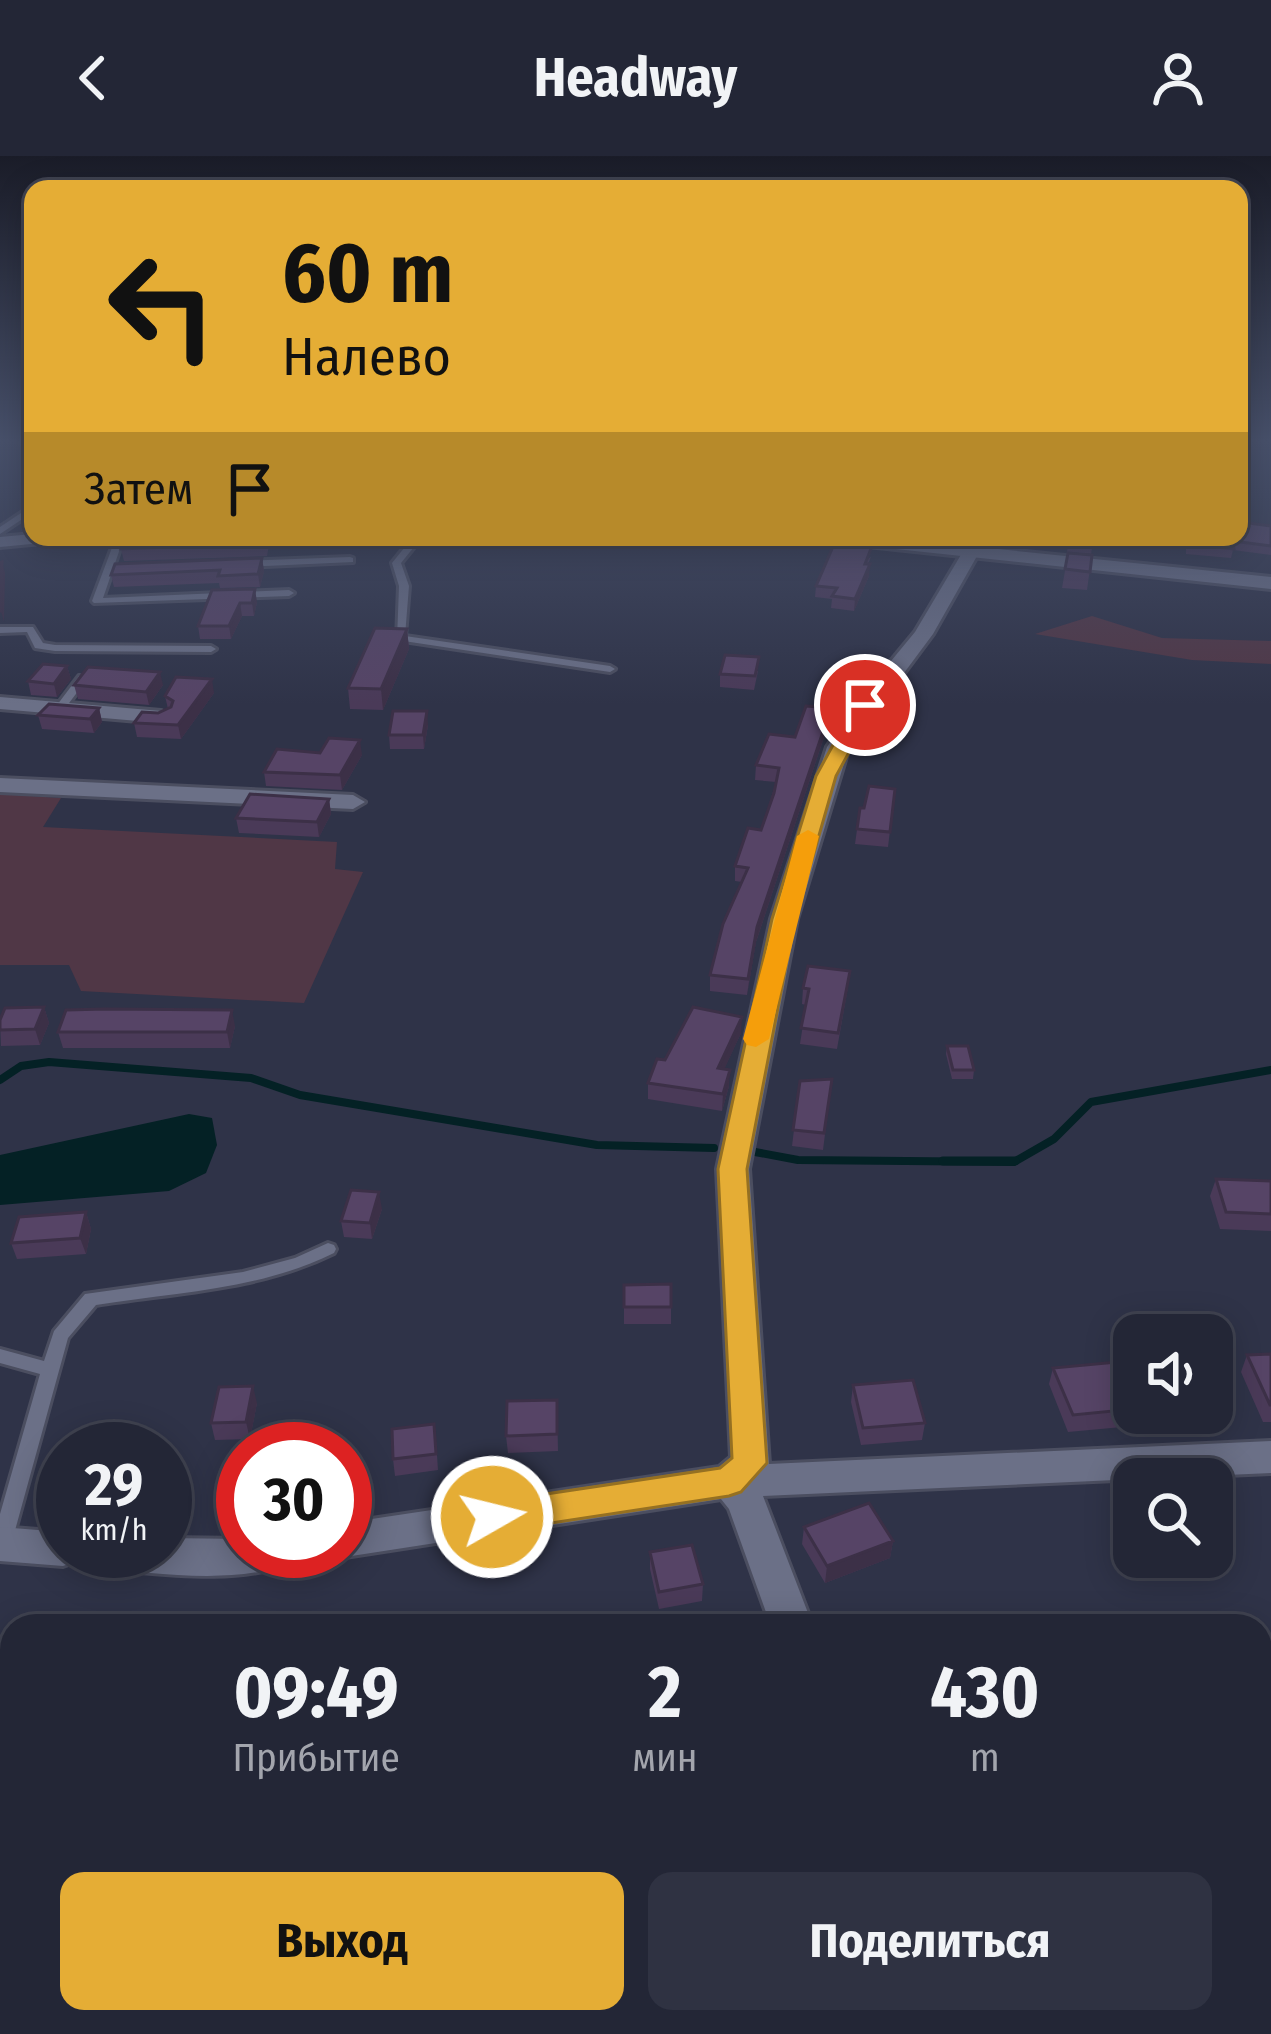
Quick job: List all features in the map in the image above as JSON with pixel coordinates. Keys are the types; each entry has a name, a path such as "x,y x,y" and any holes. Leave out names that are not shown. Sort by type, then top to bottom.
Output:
{"street":[{"path":"729,1482 750,1463 733,1169 784,919 838,747 874,693 923,634 976,546"},
{"path":"984,546 1267,586"},
{"path":"0,703 157,713"},
{"path":"0,785 353,802"},
{"path":"372,1536 729,1482 1271,1457"},
{"path":"729,1482 745,1501 787,1614"},
{"path":"1,1544 36,1547"}],"lane":[{"path":"117,546 98,601 289,593"},
{"path":"410,546 396,563 404,586 400,638 610,669"},
{"path":"241,564 350,560"},
{"path":"109,568 131,568"},
{"path":"0,630 30,629 39,646 55,648 211,649"},
{"path":"58,709 83,678"},
{"path":"1,1544 60,1336 91,1299 253,1276 310,1260 328,1249"},
{"path":"0,1356 51,1370"}],"shaded area":[{"path":"1092,616 1162,638 1271,641 1271,664 1192,660 1035,634"},
{"path":"0,794 61,798 43,827 337,842 335,869 363,872 304,1003 81,991 69,965 0,965"},
{"path":"189,1114 212,1118 217,1145 206,1173 169,1191 0,1205 0,1155"}],"building":[{"path":"1248,529 1271,529 1271,546 1248,543"},
{"path":"122,546 193,546 121,549"},
{"path":"833,546 872,546 855,599 832,596 837,588 816,586"},
{"path":"1068,553 1092,555 1090,572 1065,569"},
{"path":"262,558 258,574 218,576 220,570 111,575 115,564"},
{"path":"255,589 252,603 240,603 229,626 198,626 212,590"},
{"path":"375,628 407,629 381,689 348,688"},
{"path":"725,655 759,657 755,676 720,674"},
{"path":"43,664 67,666 54,684 28,681"},
{"path":"88,667 160,672 146,692 74,685"},
{"path":"176,677 212,679 178,725 134,723 142,712 158,713 171,707 173,701 165,696"},
{"path":"49,704 99,708 90,719 38,715"},
{"path":"806,706 831,708 757,927 748,979 710,975 723,924 748,868 735,866 748,828 761,830 774,793 779,768 756,765 769,734 795,737"},
{"path":"393,711 427,711 423,735 389,735"},
{"path":"329,738 360,740 340,775 264,772 277,749 320,753"},
{"path":"869,786 895,789 890,832 857,829"},
{"path":"250,794 329,799 317,822 236,818"},
{"path":"808,966 850,971 838,1033 801,1028"},
{"path":"44,1007 35,1029 0,1030 5,1008"},
{"path":"693,1007 742,1017 718,1068 730,1070 723,1094 648,1083 657,1059 665,1060"},
{"path":"66,1010 232,1010 227,1032 58,1032"},
{"path":"947,1046 968,1046 974,1070 953,1070"},
{"path":"832,1079 824,1133 793,1130 800,1081"},
{"path":"1216,1179 1271,1181 1271,1214 1226,1212"},
{"path":"351,1190 379,1192 370,1223 341,1221"},
{"path":"86,1212 80,1238 11,1243 19,1217"},
{"path":"671,1284 671,1307 624,1307 624,1285"},
{"path":"1271,1354 1271,1405 1270,1405 1247,1355"},
{"path":"1113,1362 1113,1411 1073,1415 1053,1368"},
{"path":"913,1380 925,1423 863,1428 853,1385"},
{"path":"253,1386 246,1422 211,1423 219,1387"},
{"path":"557,1400 557,1434 506,1436 507,1401"},
{"path":"434,1424 436,1454 393,1459 392,1429"},
{"path":"869,1503 893,1541 827,1566 804,1527"},
{"path":"692,1545 703,1584 659,1592 650,1552"}],"waterway":[{"path":"0,1080 21,1066 49,1062 251,1078 300,1095 597,1145 714,1148"},
{"path":"755,1152 798,1160 1014,1162 1054,1139 1091,1102 1271,1070"},
{"path":"943,1161 1015,1161"}],"slow traffic":[{"path":"756,1039 808,836"}],"route":[{"path":"492,1517 729,1482 750,1463 733,1169 749,1072 784,919 826,776 865,705"}]}
